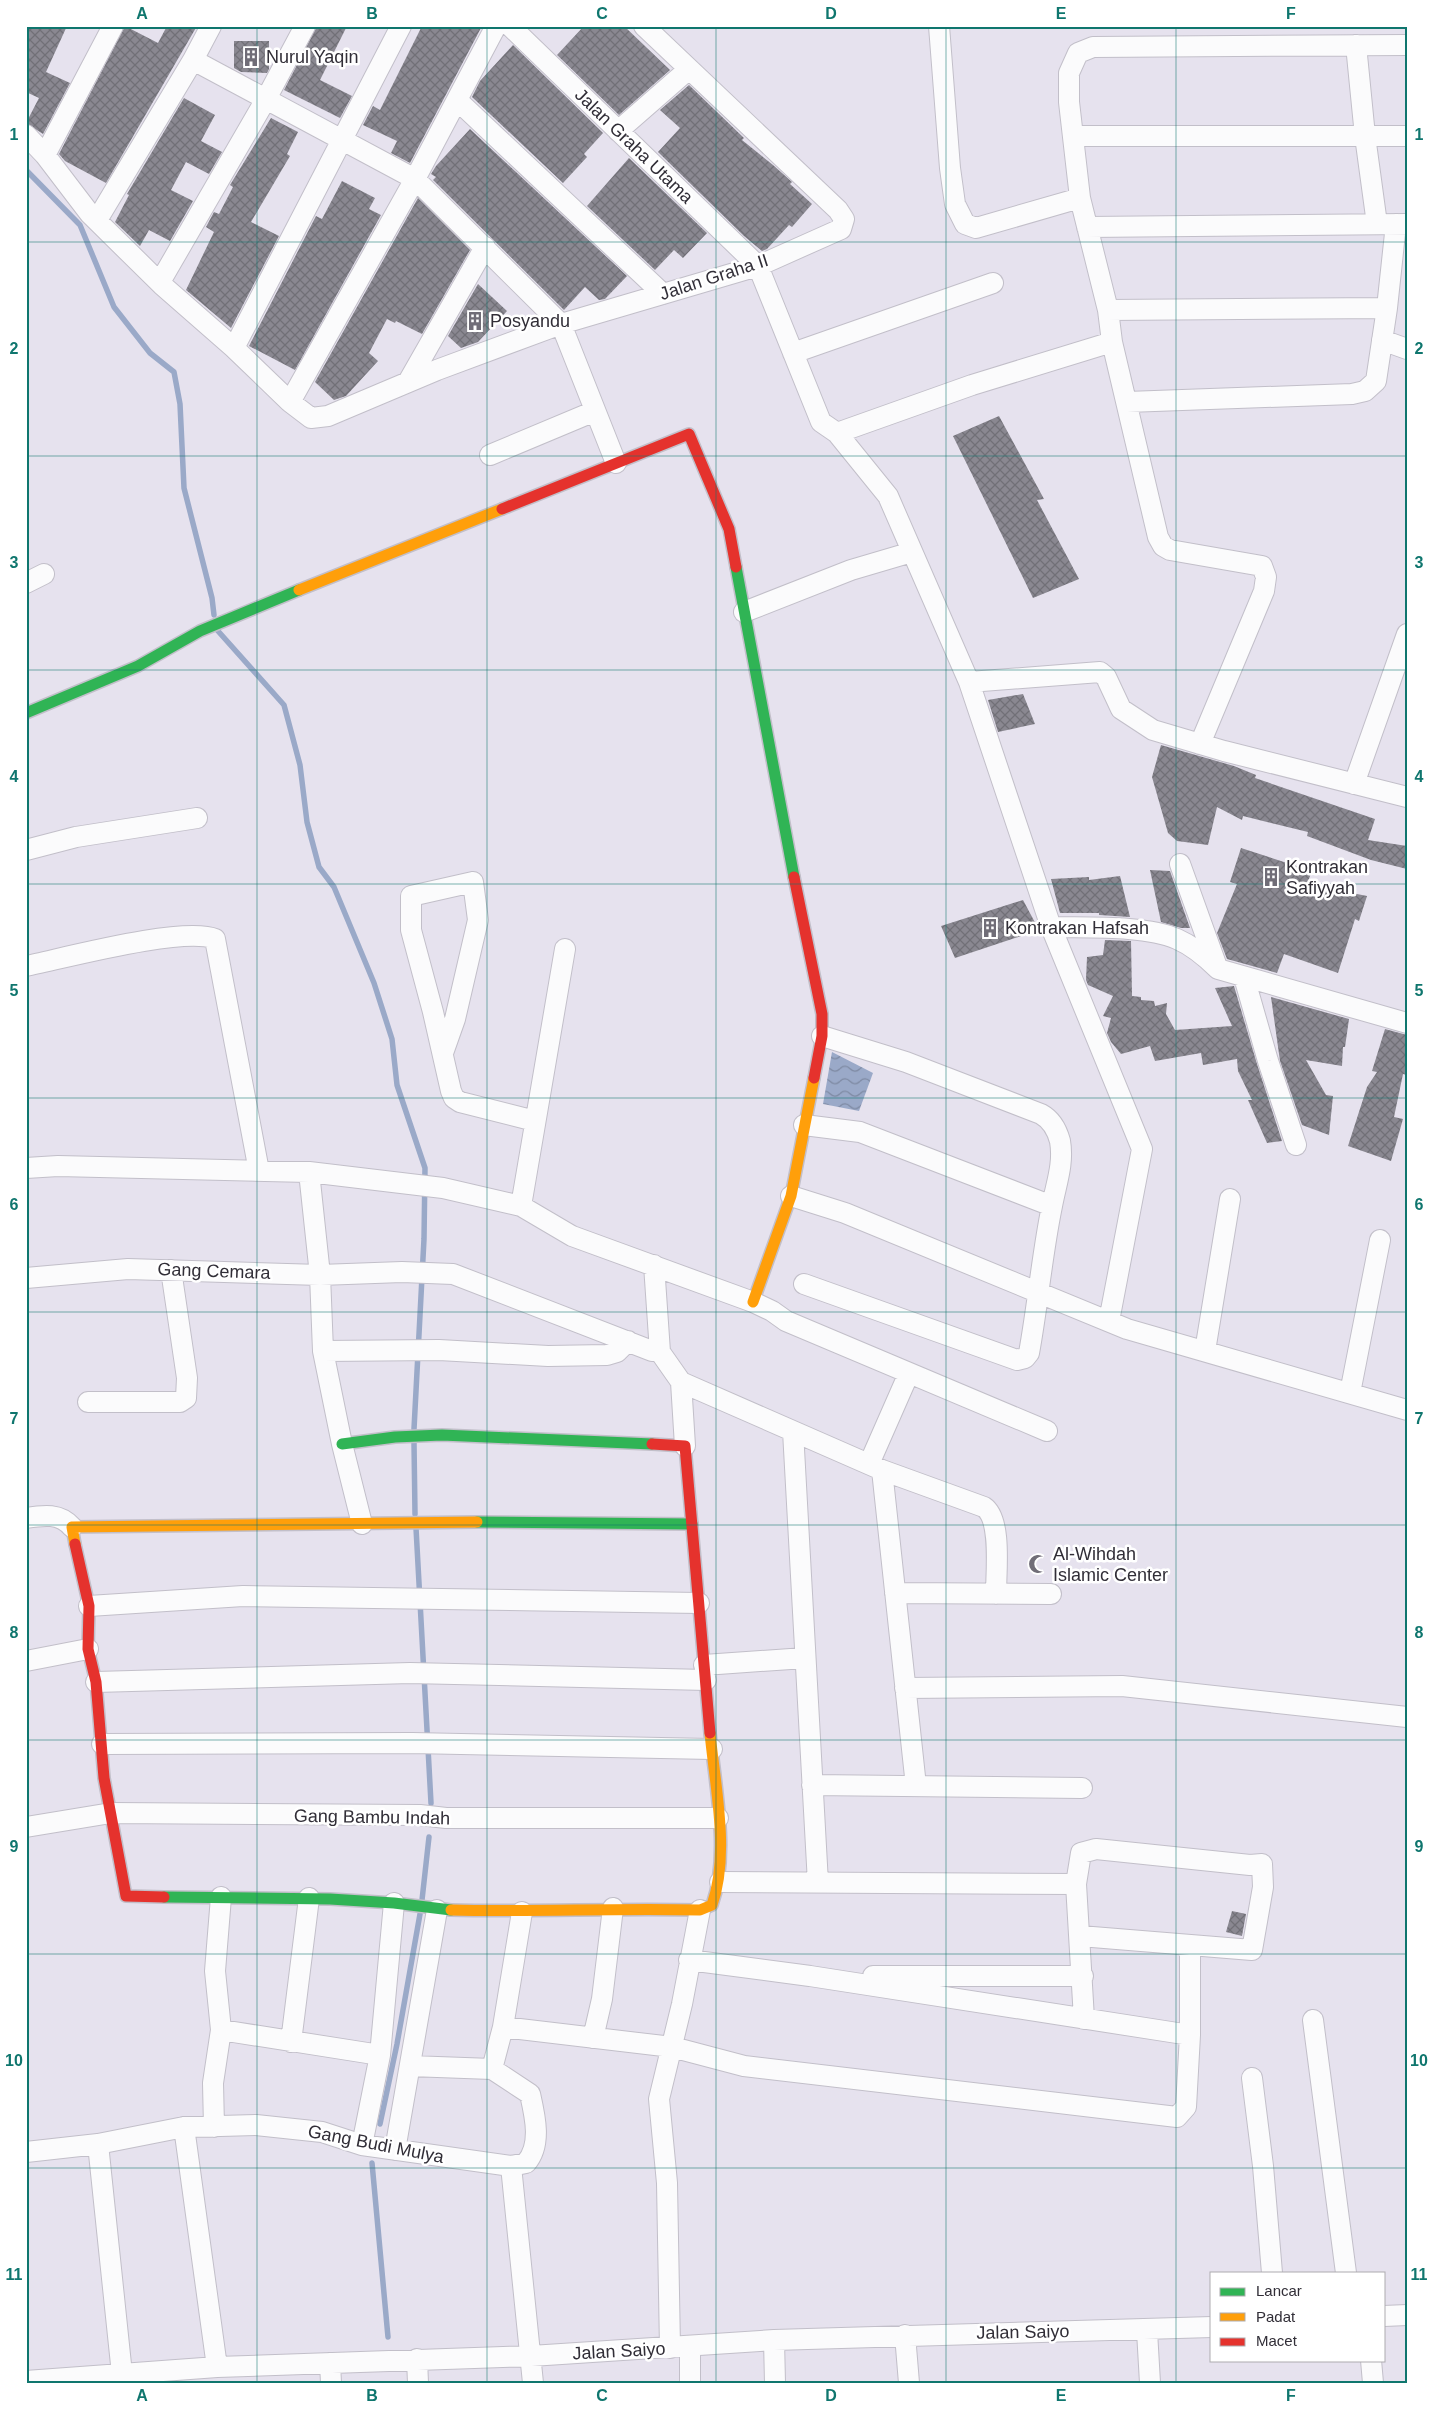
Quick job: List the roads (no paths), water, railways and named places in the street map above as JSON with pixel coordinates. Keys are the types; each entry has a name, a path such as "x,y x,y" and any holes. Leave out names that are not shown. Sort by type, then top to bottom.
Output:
{"street":[{"path":"46,155 113,26"},
{"path":"97,220 193,60 211,26"},
{"path":"160,282 266,99 305,26"},
{"path":"234,348 401,26"},
{"path":"26,135 46,155 97,220 160,282 234,348 290,402 415,179 496,26"},
{"name":"Jalan Graha Utama","path":"510,26 758,266"},
{"name":"Jalan Graha II","path":"290,402 314,419 328,416 408,382 561,324 758,266 841,228 844,217 644,26"},
{"path":"940,26 951,177 955,204 965,224 976,228 1080,198"},
{"path":"1200,744 1264,591 1266,577 1262,566 1170,550 1163,546 1158,537 1112,342 1108,310 1080,198 1069,102 1069,73 1075,58 1082,50 1093,47 1128,45 1407,45"},
{"path":"1127,402 1352,394 1365,391 1376,381 1387,308 1393,224 1365,136 1356,45"},
{"path":"193,60 415,179 561,324 616,464"},
{"path":"618,131 689,69"},
{"path":"457,100 663,294"},
{"path":"1072,136 1407,136"},
{"path":"1086,227 1393,224"},
{"path":"408,382 485,247"},
{"path":"758,266 822,422 838,434 888,496 969,682 1051,927 1142,1149 1109,1321"},
{"path":"793,353 993,283"},
{"path":"1108,310 1387,308"},
{"path":"1382,340 1407,349"},
{"path":"838,434 972,385 1112,342"},
{"path":"490,455 595,411"},
{"path":"26,713 138,666 200,631 240,613 689,434 729,529 799,904 822,1014 822,1036 791,1196 753,1302"},
{"path":"744,612 851,570 912,552"},
{"path":"1354,784 1407,634"},
{"path":"969,682 1100,672 1106,677 1118,705 1130,717 1153,730 1200,744 1407,797"},
{"path":"26,850 76,837 197,818"},
{"path":"1180,864 1218,969"},
{"path":"443,1053 455,1019 478,920 473,882 411,896 411,930 451,1091 457,1101 535,1121"},
{"path":"1051,927 1150,931 1177,939 1204,955 1218,969 1407,1023"},
{"path":"26,966 176,936 205,935 215,939 258,1171"},
{"path":"521,1206 565,949"},
{"path":"1244,977 1268,1061 1296,1146"},
{"path":"804,1284 1019,1360 1025,1358 1029,1353 1040,1293 1052,1206 1061,1166 1060,1150 1054,1126 1047,1117 906,1062 822,1036"},
{"path":"804,1125 860,1132 1052,1206"},
{"path":"26,1168 58,1166 309,1172 442,1188 521,1206 572,1236 753,1302 772,1311 786,1321 1047,1431"},
{"path":"309,1172 320,1274 323,1351 342,1444 362,1524"},
{"path":"791,1196 845,1213 1126,1329 1407,1410"},
{"path":"1205,1351 1230,1199"},
{"path":"1350,1394 1380,1240"},
{"path":"26,1518 56,1516 67,1521 72,1528 77,1559 89,1606 88,1649 96,1682 104,1778 126,1896 309,1898 401,1904 432,1910 522,1912 613,1908 700,1910 712,1906 720,1882 721,1860 681,1382 660,1351 654,1265"},
{"name":"Gang Cemara","path":"26,1278 128,1268 320,1274 402,1272 453,1274 652,1351 660,1351"},
{"path":"88,1402 180,1402 186,1398 188,1378 171,1270"},
{"path":"323,1351 439,1350 548,1356 607,1355 617,1352 628,1341"},
{"path":"909,1372 875,1467 895,1593 916,1786"},
{"path":"681,1382 875,1467 984,1507 990,1511 995,1525 996,1594"},
{"path":"793,1431 818,1884"},
{"path":"342,1444 395,1437 442,1435 685,1446"},
{"path":"72,1528 402,1524 434,1521 692,1524"},
{"path":"895,1593 1051,1594"},
{"path":"89,1606 244,1596 699,1603"},
{"path":"26,1661 88,1649"},
{"path":"96,1682 410,1673 705,1673 806,1658"},
{"path":"905,1688 1122,1686 1407,1718"},
{"path":"102,1744 412,1743 712,1749"},
{"path":"812,1786 1082,1788"},
{"name":"Gang Bambu Indah","path":"26,1827 111,1813 420,1815 446,1818 718,1818"},
{"path":"1080,1936 1252,1950 1263,1888 1262,1864 1090,1849 1080,1855 1076,1884 1083,1976 1084,2019"},
{"path":"720,1882 1076,1884"},
{"path":"214,2127 213,2083 221,2030 215,1972 221,1897"},
{"path":"291,2042 309,1898"},
{"path":"362,2145 380,2055 401,1904"},
{"path":"593,2038 602,1999 613,1908"},
{"path":"395,2150 410,2066 432,1910"},
{"path":"690,2383 680,2347 660,2099 700,1910"},
{"path":"492,2069 503,2027 522,1912"},
{"path":"503,2027 672,2047 744,2066 1171,2117 1180,2116 1186,2107 1190,2035 1190,1946"},
{"path":"689,1960 810,1976 1190,2035"},
{"path":"810,1976 1083,1976"},
{"path":"1313,2020 1346,2272"},
{"path":"221,2030 380,2055"},
{"path":"410,2066 492,2069 530,2094 536,2119 532,2154 526,2163 511,2166 533,2383"},
{"path":"1252,2078 1263,2166 1272,2272"},
{"name":"Gang Budi Mulya","path":"26,2152 98,2144 184,2127 256,2125 322,2132 362,2145 511,2166"},
{"path":"184,2127 217,2367"},
{"path":"98,2144 122,2374"},
{"path":"1386,2316 1407,2315"},
{"name":"Jalan Saiyo","path":"26,2380 217,2367 331,2373 418,2359 531,2356 774,2340 1210,2327"},
{"path":"1147,2330 1150,2383"},
{"path":"905,2335 909,2383"},
{"path":"774,2340 775,2383"},
{"path":"418,2359 418,2383"},
{"path":"1371,2362 1373,2383"}],"water":[{"path":"832,1052 873,1073 859,1111 823,1104"}],"waterway":[{"path":"26,170 80,225 114,307 150,353 174,372 180,404 184,488 212,598 214,615"},
{"path":"218,631 284,705 300,765 307,822 319,867 334,887 374,983 392,1039 397,1085 425,1168 424,1239 414,1429"},
{"path":"414,1443 415,1514"},
{"path":"416,1528 431,1803"},
{"path":"422,1900 429,1837"},
{"path":"380,2124 397,2044 420,1914"},
{"path":"372,2163 388,2337"}],"place":[{"name":"Nurul Yaqin","path":"251,57"},
{"name":"Posyandu","path":"475,321"},
{"name":"Kontrakan Safiyyah","path":"1271,877"},
{"name":"Kontrakan Hafsah","path":"990,928"},
{"name":"Al-Wihdah Islamic Center","path":"1038,1564"}]}
